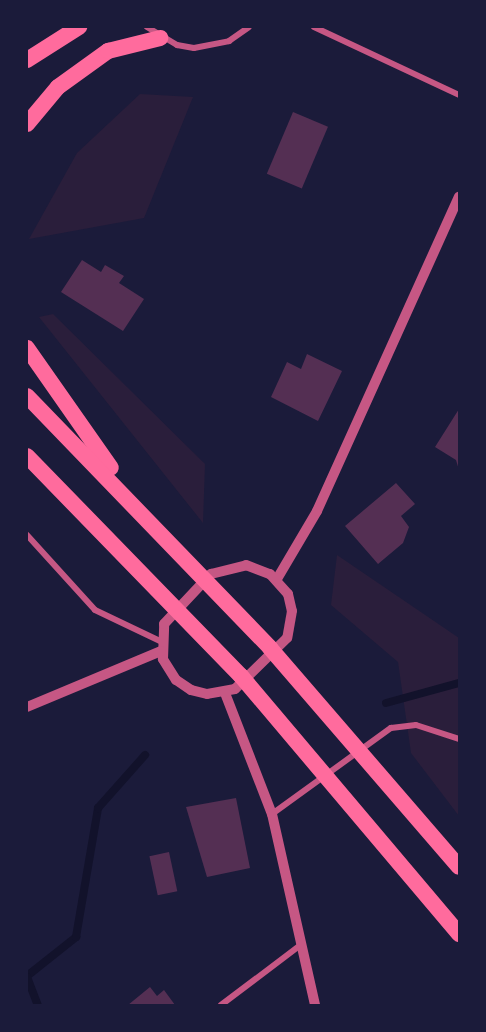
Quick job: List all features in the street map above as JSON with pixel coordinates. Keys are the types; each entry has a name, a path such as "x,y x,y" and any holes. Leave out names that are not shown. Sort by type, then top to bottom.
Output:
{"highway":[{"path":"27,60 79,27"},
{"path":"27,124 58,87 108,51 154,32"},
{"path":"27,348 137,506"},
{"path":"27,396 137,506 400,794 459,867"},
{"path":"27,456 107,534 241,676 457,932"}],"street":[{"path":"154,32 194,48 212,47 249,27"},
{"path":"314,27 459,95"},
{"path":"277,579 317,511 459,197"},
{"path":"27,535 95,610 160,646 183,686 199,693 225,693 244,683 288,638 291,602 277,579 246,565 219,569 173,609 160,646 27,707"},
{"path":"225,693 272,814 315,1005"},
{"path":"272,814 392,728 416,725 459,739"},
{"path":"221,1005 302,944"}],"shaded area":[{"path":"140,94 193,97 144,218 29,239 77,153"},
{"path":"53,314 205,464 203,523 39,317"},
{"path":"337,555 459,638 459,816 411,753 398,662 331,605"}],"building":[{"path":"293,112 328,127 302,189 267,174"},
{"path":"82,260 101,272 105,265 124,276 119,283 144,299 123,331 61,292"},
{"path":"307,354 342,371 318,421 271,397 287,362 301,369"},
{"path":"459,409 459,470 456,460 435,447"},
{"path":"396,483 415,504 401,516 409,527 403,543 378,564 345,526"},
{"path":"236,798 250,868 207,877 186,807"},
{"path":"169,852 177,891 158,895 149,856"},
{"path":"150,987 157,996 164,990 175,1005 128,1005"}],"waterway":[{"path":"386,703 459,683"},
{"path":"27,976 76,937 98,808 145,755"},
{"path":"27,977 38,1005"}]}
